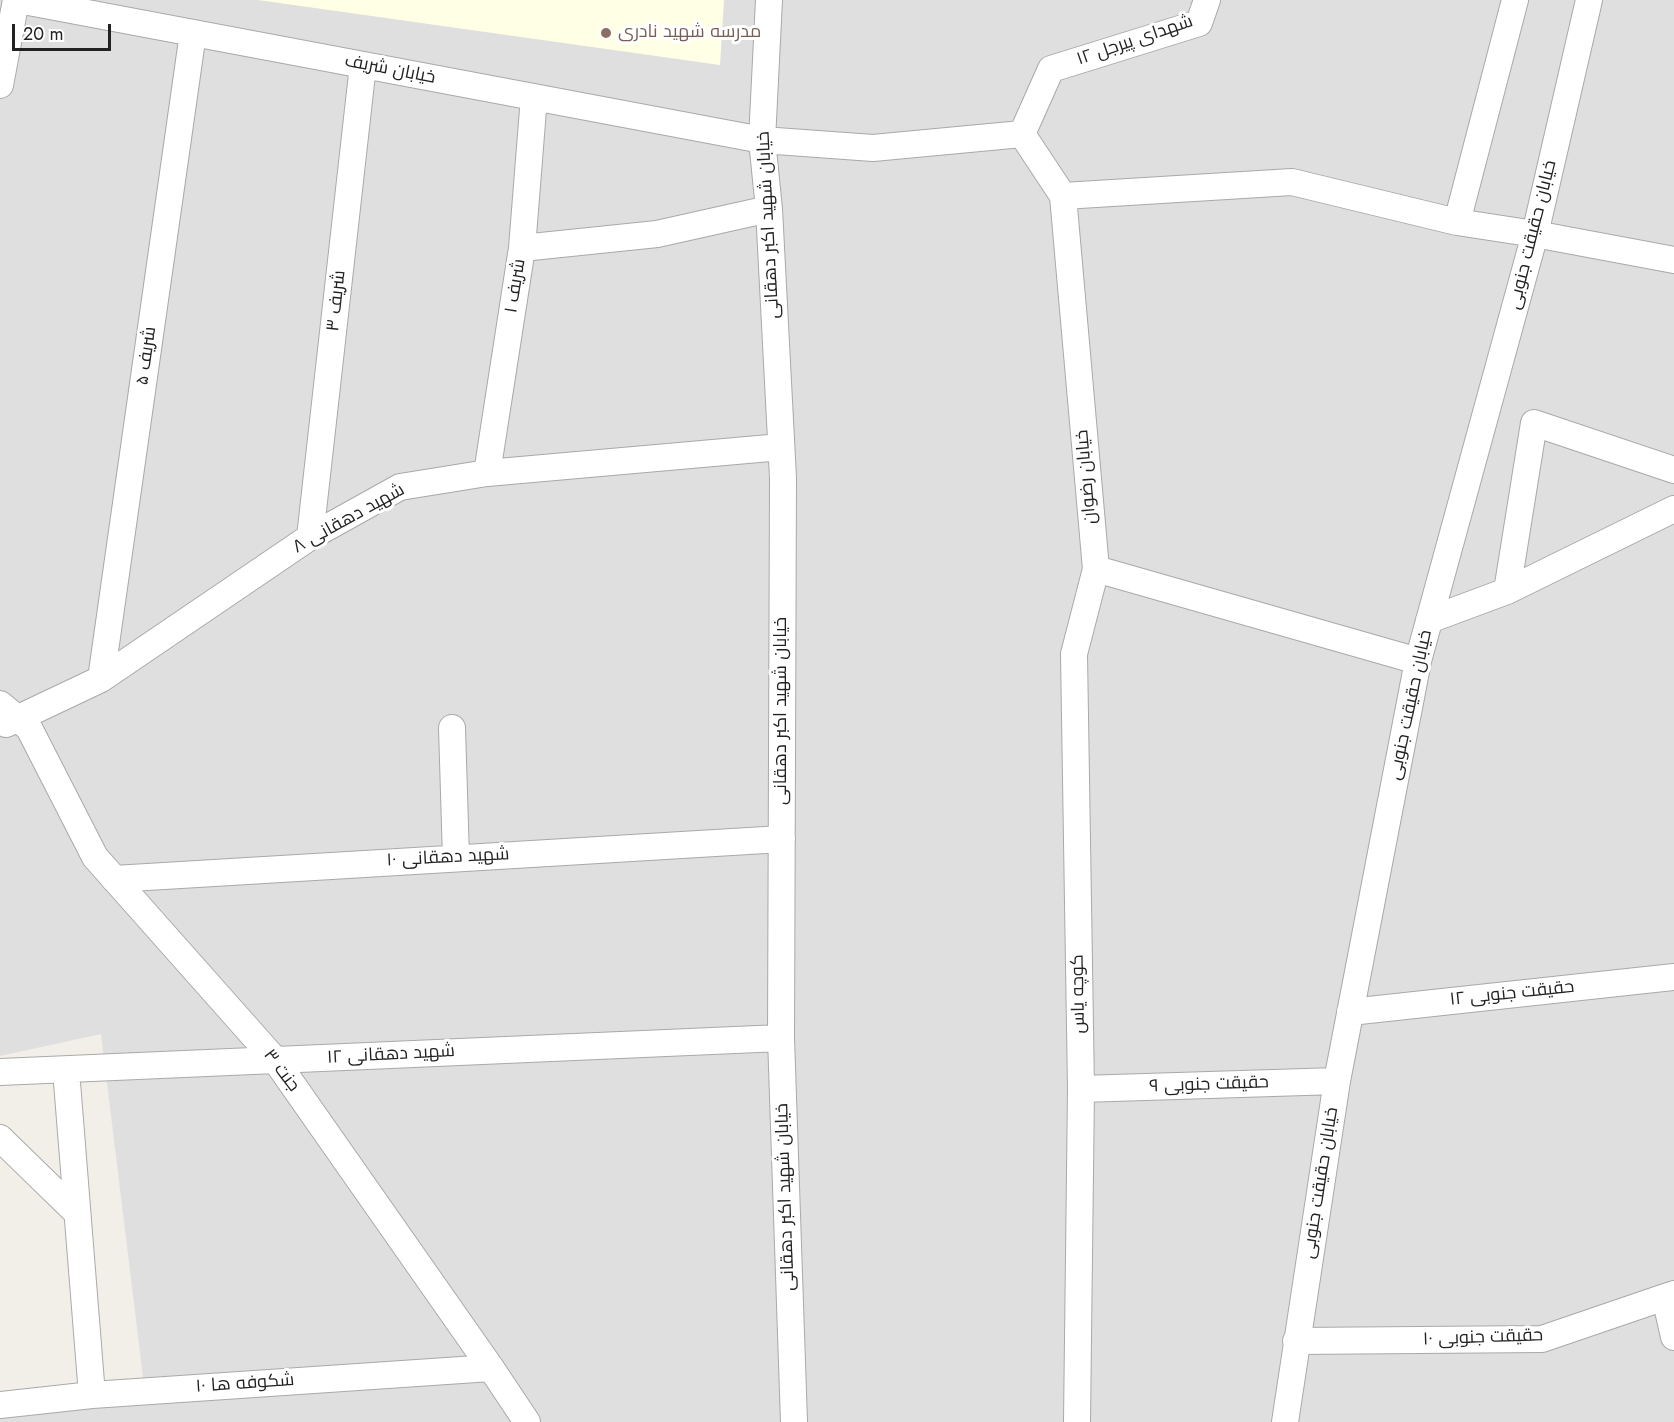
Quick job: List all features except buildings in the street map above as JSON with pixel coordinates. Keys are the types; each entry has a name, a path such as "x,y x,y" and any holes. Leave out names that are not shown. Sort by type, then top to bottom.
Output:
{"street":[{"name":"خیابان شریف","path":"17,0 116,9 193,33 762,140 873,148 1022,134"},
{"path":"0,85 17,0"},
{"name":"خیابان شهید اکبر دهقانی","path":"769,0 762,140 769,209 783,478 781,1038 794,1422"},
{"name":"شهدای پیرجل ۱۲","path":"1022,134 1051,69 1199,23 1207,0"},
{"path":"1457,222 1515,0"},
{"name":"خیابان حقیقت جنوبی","path":"1285,1422 1336,1081 1418,661 1535,234 1589,0"},
{"name":"شریف ۵","path":"101,679 193,33"},
{"name":"شریف ۳","path":"310,537 363,65"},
{"name":"شریف ۱","path":"488,473 522,248 534,97"},
{"name":"خیابان رضوان","path":"1022,134 1063,196 1096,569"},
{"path":"1063,196 1292,183 1457,222 1674,260"},
{"path":"522,248 657,234 769,209"},
{"path":"1507,591 1534,423 1674,470"},
{"name":"شهید دهقانی ۸","path":"12,719 101,679 310,537 400,486 488,473 781,447"},
{"path":"1429,620 1507,591 1674,509"},
{"path":"1096,569 1418,661"},
{"name":"کوچه یاس","path":"1077,1422 1081,1089 1074,654 1096,569"},
{"name":"جنت ۳","path":"12,719 95,857 276,1060 527,1422"},
{"path":"452,728 456,858"},
{"name":"شهید دهقانی ۱۰","path":"114,879 782,839"},
{"name":"حقیقت جنوبی ۱۲","path":"1350,1012 1674,977"},
{"name":"شهید دهقانی ۱۲","path":"0,1072 781,1038"},
{"path":"66,1070 92,1395"},
{"name":"حقیقت جنوبی ۹","path":"1081,1089 1336,1081"},
{"path":"0,1138 77,1213"},
{"path":"1669,1295 1674,1337"},
{"name":"حقیقت جنوبی ۱۰","path":"1296,1341 1542,1339 1669,1295"},
{"name":"شکوفه ها ۱۰","path":"0,1405 92,1395 491,1368"}],"shaded area":[{"path":"0,0 1674,0 1674,1422 0,1422 0,1403 144,1385 101,1034 0,1056"},
{"name":"مدرسه شهید نادری","path":"258,0 724,0 720,65"}],"place":[{"name":"مدرسه شهید نادری","path":"606,33"}]}
